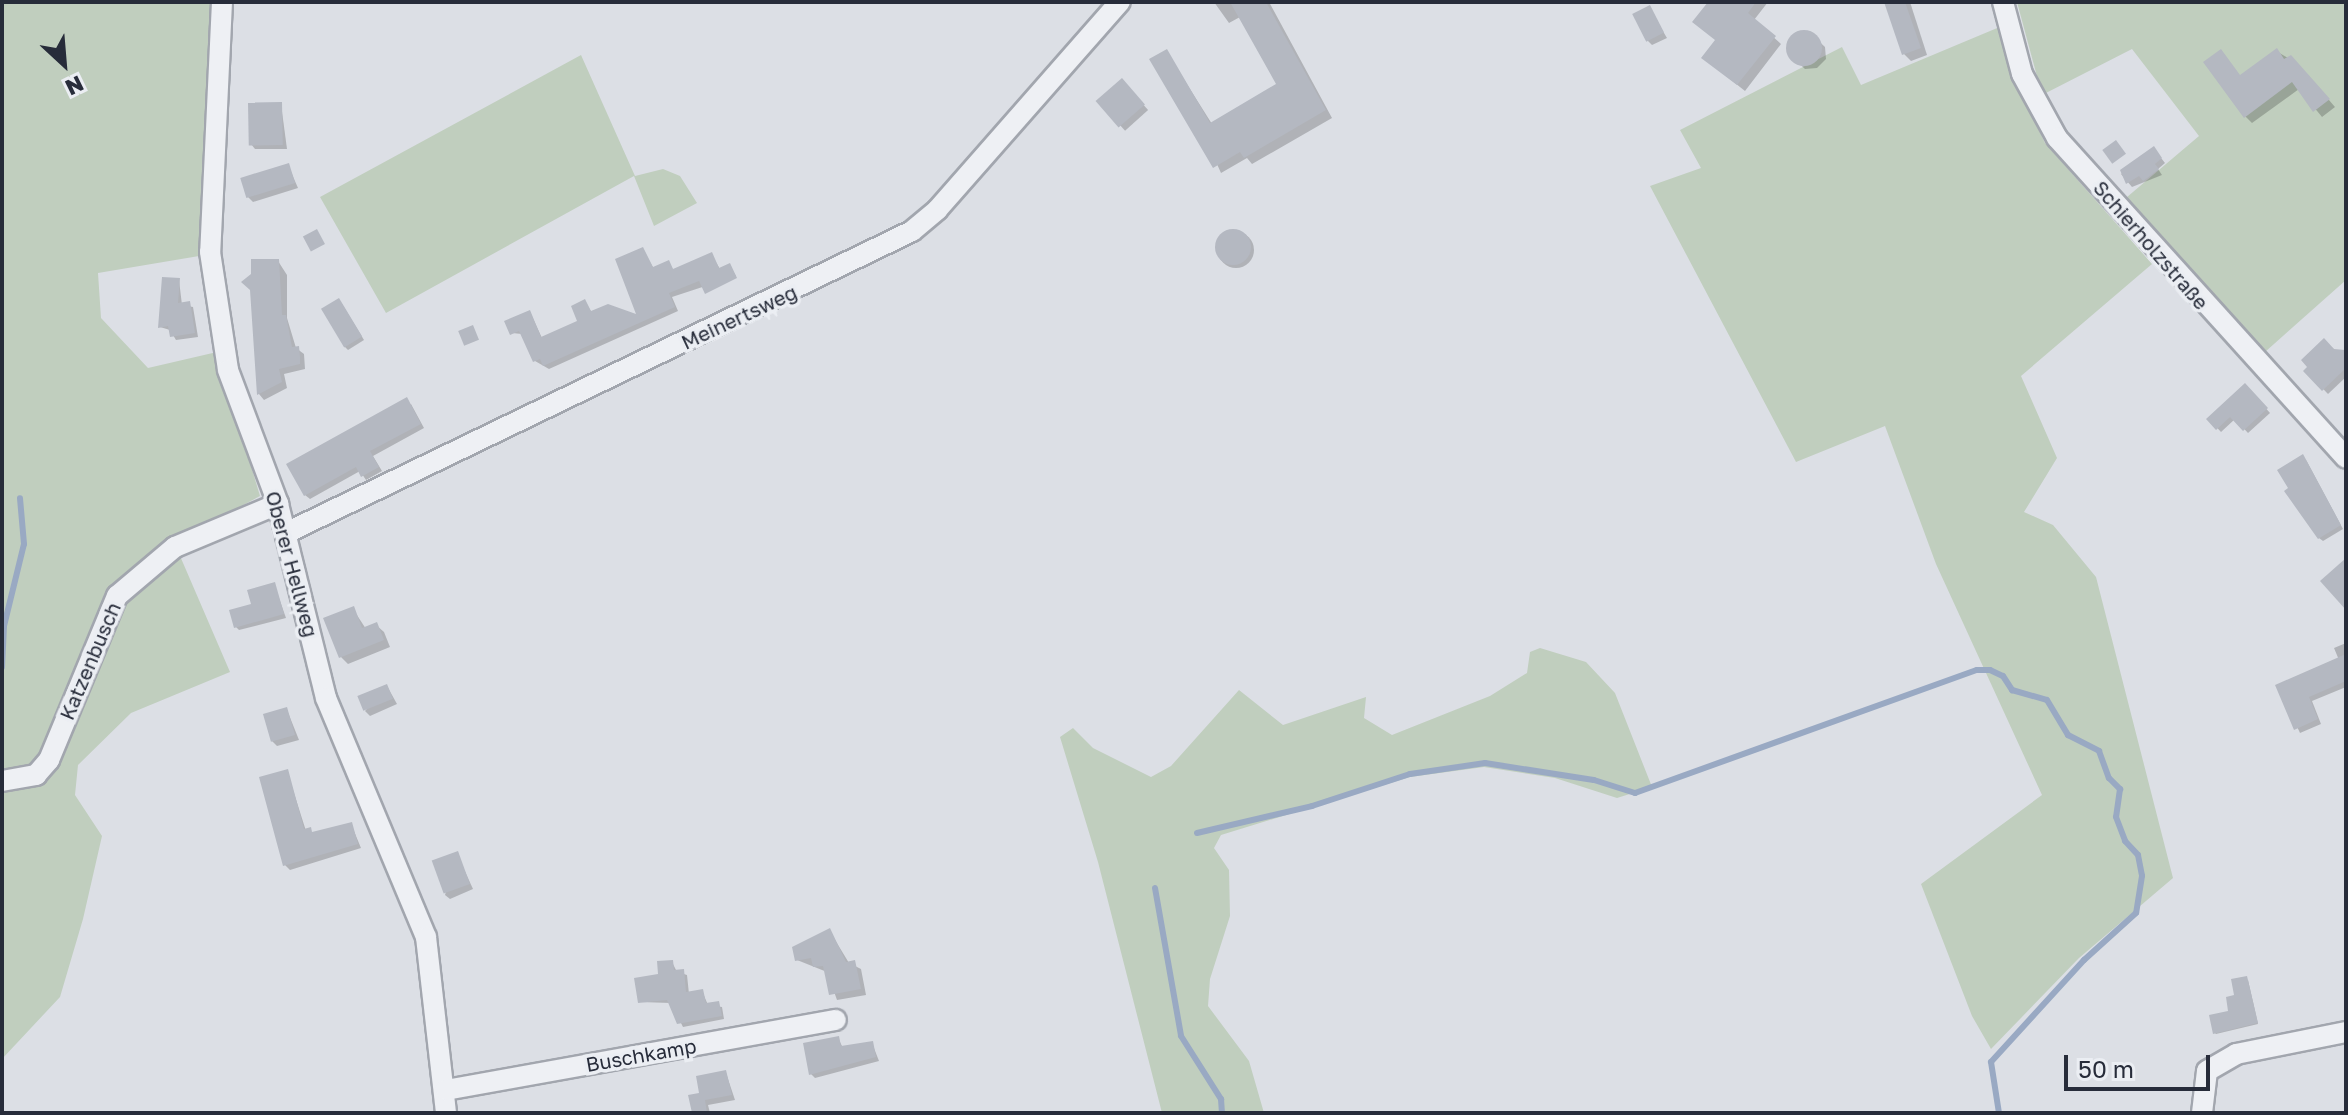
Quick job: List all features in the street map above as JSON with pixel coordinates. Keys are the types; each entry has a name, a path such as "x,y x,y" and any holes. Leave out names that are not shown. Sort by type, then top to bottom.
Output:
{"street":[{"name":"Oberer Hellweg","path":"222,2 210,252 228,370 278,504 326,698 426,937 446,1090 446,1113"},
{"name":"Meinertsweg","path":"286,533 912,231 937,210 1120,2"},
{"name":"Schierholzstraße","path":"2003,2 2022,74 2057,138 2346,458"},
{"name":"Katzenbusch","path":"2,781 36,775 49,760 117,596 175,547 278,504"},
{"name":"Buschkamp","path":"446,1090 836,1020"},
{"path":"2202,1113 2207,1071 2236,1054 2346,1032"}],"green space":[{"path":"2,2 211,2 205,255 98,273 101,318 148,368 217,352 260,496 174,542 230,672 131,713 78,765 75,795 102,836 83,919 60,997 2,1059"},
{"path":"2017,2 2346,2 2346,280 2265,352 2120,203 2199,136 2132,49 2042,95"},
{"path":"2002,26 2022,95 2045,143 2152,264 2021,376 2057,458 2024,512 2053,525 2096,577 2173,878 2079,958 1991,1049 1972,1016 1921,884 2042,795 1936,564 1885,426 1796,462 1650,186 1701,168 1680,130 1842,47 1861,85"},
{"path":"581,55 635,176 663,169 680,176 697,203 654,226 634,176 386,313 320,197"},
{"path":"1540,648 1586,662 1615,693 1652,787 1617,798 1555,778 1484,767 1410,777 1221,835 1214,848 1229,870 1230,916 1210,979 1208,1006 1249,1061 1264,1113 1162,1113 1098,862 1060,737 1073,728 1093,748 1151,777 1171,766 1239,690 1283,725 1366,697 1364,718 1392,735 1490,696 1527,673 1530,652"}],"building":[{"path":"1230,2 1266,2 1326,110 1244,158 1240,152 1213,168 1149,59 1167,49 1210,123 1276,84"},
{"path":"1708,2 1756,2 1748,13 1776,36 1737,85 1701,58 1715,40 1692,22"},
{"path":"1884,2 1905,2 1921,48 1902,55"},
{"path":"1650,5 1664,33 1646,42 1632,14"},
{"path":"1804,30 1817,35 1822,48 1817,61 1804,66 1791,61 1786,48 1791,35"},
{"path":"2277,48 2284,59 2291,55 2330,99 2313,112 2292,82 2244,118 2203,62 2221,49 2240,75"},
{"path":"1122,78 1145,104 1119,127 1096,101"},
{"path":"282,102 283,145 249,146 248,103"},
{"path":"2116,140 2126,154 2112,164 2102,150"},
{"path":"2154,146 2162,158 2155,164 2159,169 2143,181 2139,176 2126,184 2120,170"},
{"path":"289,163 295,183 246,198 240,178"},
{"path":"317,229 325,244 311,252 303,237"},
{"path":"1233,229 1246,234 1251,247 1246,260 1233,265 1220,260 1215,247 1220,234"},
{"path":"643,247 653,267 669,260 673,269 712,252 719,268 730,263 737,278 705,294 699,281 669,293 675,307 543,366 540,359 533,362 519,331 510,335 504,321 530,310 541,337 577,321 571,306 585,299 591,311 608,304 636,314 615,259"},
{"path":"251,259 279,259 282,315 286,315 292,347 299,346 300,357 300,364 279,369 282,382 257,395 250,290 241,282 251,274"},
{"path":"162,277 180,278 178,303 190,301 195,333 170,337 168,326 158,328"},
{"path":"339,298 362,337 344,347 321,309"},
{"path":"473,325 479,340 464,346 458,331"},
{"path":"2324,338 2334,349 2345,350 2346,368 2322,391 2303,371 2307,367 2301,360"},
{"path":"2245,383 2268,408 2243,431 2230,417 2216,430 2206,419"},
{"path":"407,397 421,424 370,451 379,467 361,477 356,467 304,496 286,464"},
{"path":"2303,454 2341,525 2318,539 2284,491 2288,488 2277,470"},
{"path":"2346,558 2346,610 2320,581"},
{"path":"275,582 284,614 234,628 229,610 251,604 247,590"},
{"path":"354,606 362,628 377,622 384,640 339,658 323,618"},
{"path":"2346,654 2346,681 2309,697 2318,719 2294,730 2275,685"},
{"path":"387,684 393,699 363,711 357,696"},
{"path":"287,707 295,735 271,742 263,714"},
{"path":"288,769 304,829 311,827 312,832 352,822 358,844 283,866 259,777"},
{"path":"458,851 470,884 444,893 432,861"},
{"path":"830,928 846,962 855,960 861,989 829,995 823,966 813,967 811,958 795,961 792,947"},
{"path":"673,960 674,970 684,969 686,992 703,989 706,1003 719,1001 722,1016 677,1024 667,1000 638,1003 634,978 658,974 657,961"},
{"path":"2247,976 2258,1023 2213,1034 2209,1015 2228,1011 2226,997 2234,995 2231,979"},
{"path":"839,1036 841,1046 873,1041 876,1057 809,1075 803,1043"},
{"path":"726,1070 732,1095 705,1100 707,1113 692,1113 688,1095 699,1093 696,1076"}],"waterway":[{"path":"2,667 4,626 24,544 20,498"},
{"path":"1197,833 1312,806 1410,774 1485,763 1594,780 1635,793 1977,670 1990,670 2003,676 2012,690 2047,700 2068,735 2099,751 2109,778 2120,789 2116,817 2125,841 2138,855 2142,876 2136,913 2084,960 1991,1062 1999,1113"},
{"path":"1155,888 1181,1036 1221,1099 1222,1113"}]}
